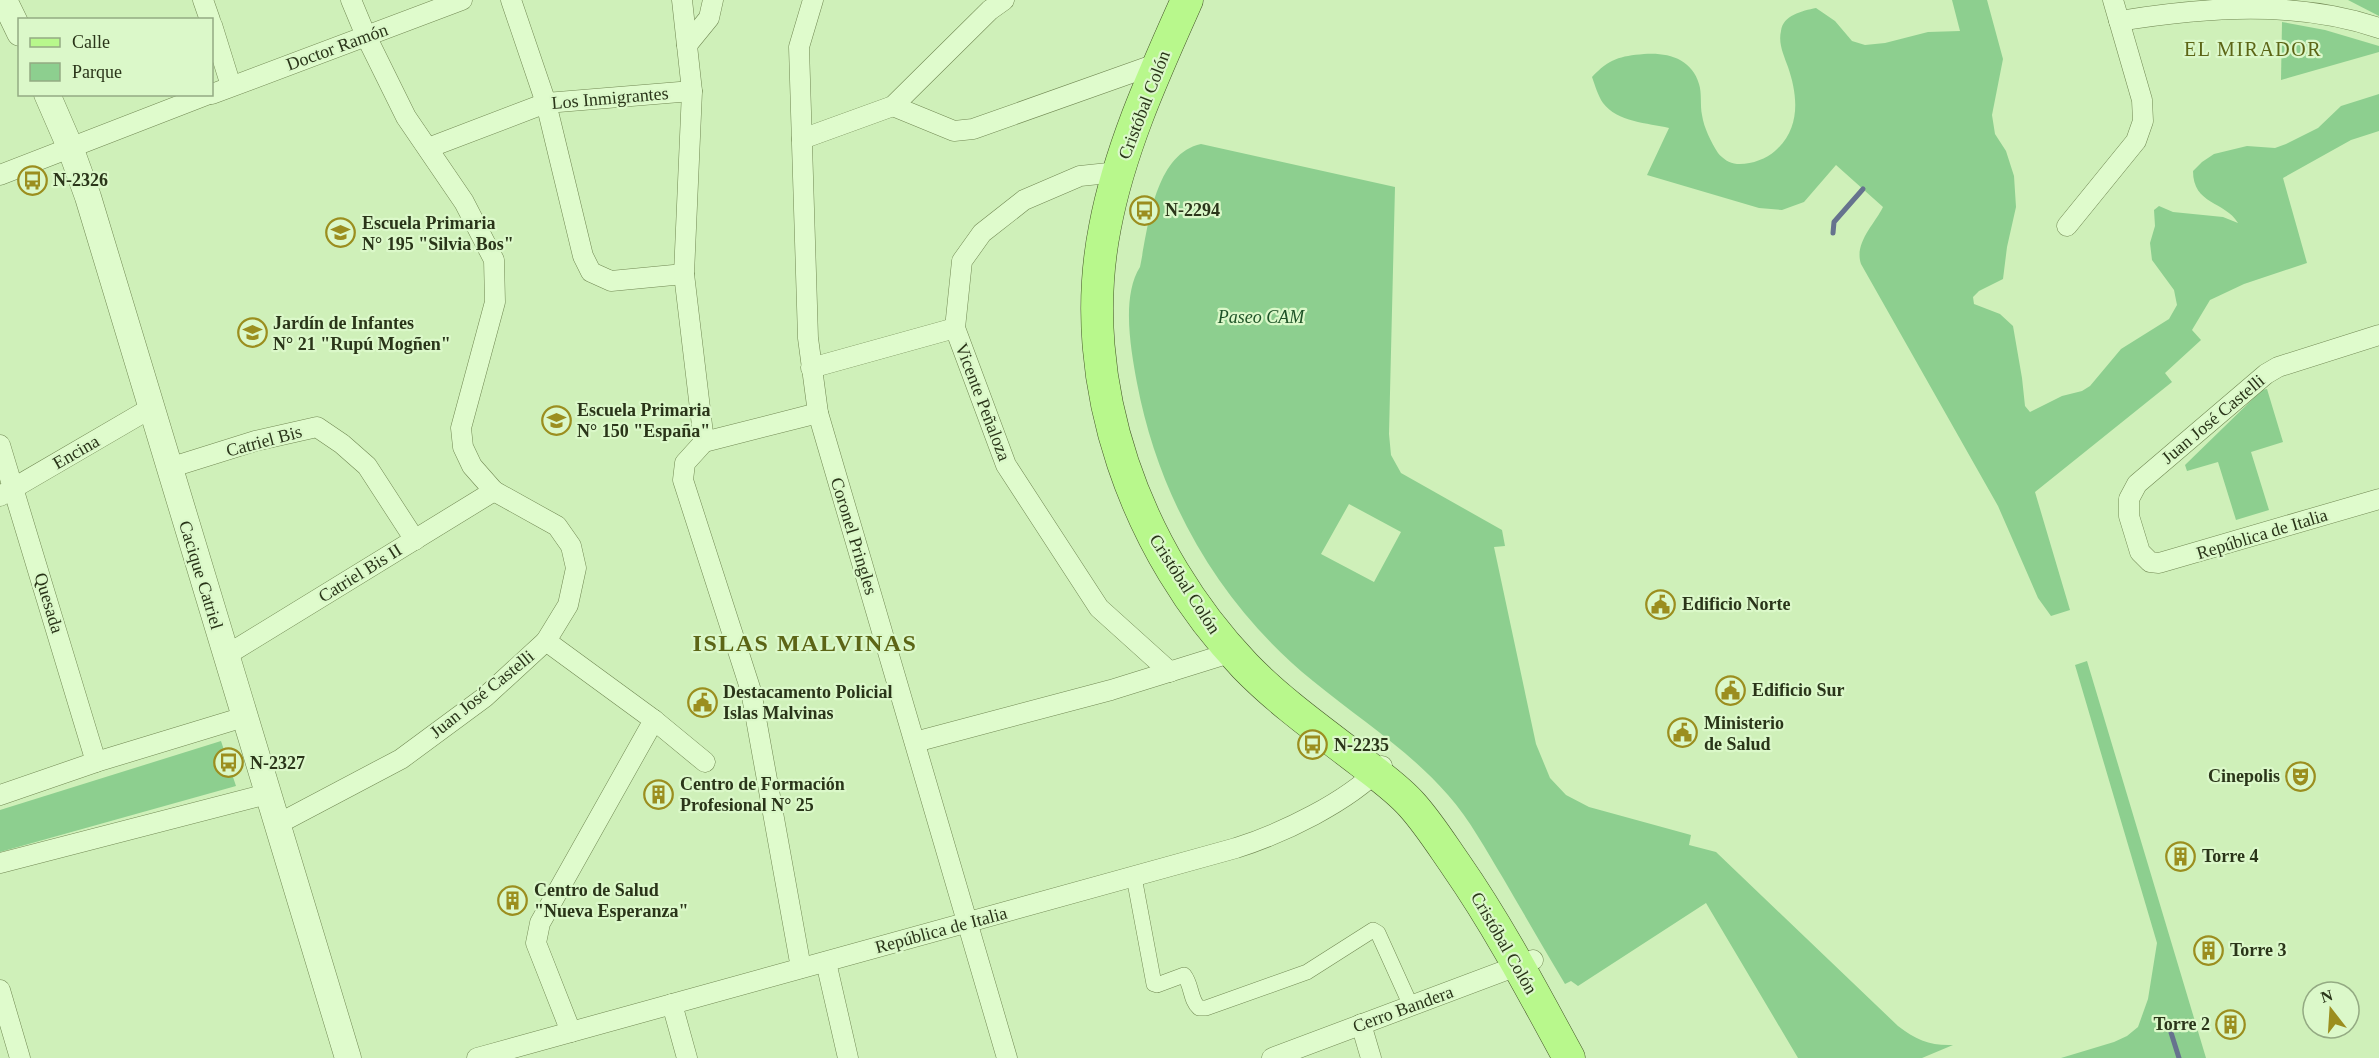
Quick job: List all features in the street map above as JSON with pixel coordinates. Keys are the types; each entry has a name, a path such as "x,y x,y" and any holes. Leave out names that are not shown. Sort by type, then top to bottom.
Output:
{"main road":[{"name":"Cristóbal Colón","path":"1187,0 1142,103 1118,172 1104,231 1097,308 1101,367 1113,427 1131,486 1153,537 1185,590 1233,652 1278,698 1380,767"},
{"name":"Cristóbal Colón","path":"1204,0 1179,56 1137,170 1118,249 1114,309 1115,338 1129,421 1146,479 1165,525 1190,568 1228,621 1246,644 1285,684 1380,767 1433,831 1494,921 1526,963 1579,1057"}],"street":[{"path":"4,0 18,29"},
{"path":"203,0 209,18"},
{"name":"Juan José Castelli","path":"276,825 401,759 485,697 546,641 568,604 576,568 571,546 557,526 494,491 472,466 463,447 461,428 495,302 494,260 464,202 406,117 351,0"},
{"name":"Doctor Ramón","path":"213,93 462,0"},
{"path":"511,0 546,103 583,256 591,272 611,281 684,274"},
{"path":"682,0 692,91 684,274 704,442"},
{"path":"687,45 709,18 713,0"},
{"name":"Coronel Pringles","path":"813,0 798,47 808,338 818,413 1007,1058"},
{"path":"802,139 893,106 990,10 1004,0"},
{"path":"2067,226 2136,141 2141,131 2144,110 2142,99 2114,0"},
{"path":"2119,21 2214,6 2281,4 2338,11 2379,27"},
{"path":"213,28 231,86"},
{"path":"893,106 954,131 974,129 1159,63"},
{"name":"Los Inmigrantes","path":"428,148 546,103 692,91"},
{"name":"Cacique Catriel","path":"48,96 88,197 348,1058"},
{"name":"Doctor Ramón","path":"0,175 205,96"},
{"name":"Vicente Peñaloza","path":"1118,172 1080,176 1024,200 982,233 962,261 955,328 1006,465 1099,608 1170,672"},
{"path":"811,368 955,328"},
{"name":"Juan José Castelli","path":"2144,558 2137,546 2129,516 2129,499 2137,484 2266,374 2278,367 2379,335"},
{"name":"Encina","path":"7,492 151,408"},
{"path":"801,969 751,691 683,480 685,463 704,442 818,413"},
{"name":"Catriel Bis","path":"170,468 255,441 317,427 342,444 367,466 415,540"},
{"name":"Quesada","path":"0,446 7,492 96,762"},
{"name":"Catriel Bis II","path":"225,656 494,491"},
{"name":"República de Italia","path":"2144,558 2150,562 2168,562 2379,499"},
{"path":"546,641 654,720 705,762"},
{"path":"915,742 1111,690 1233,652"},
{"path":"0,795 96,762 244,717"},
{"path":"572,1032 536,943 540,923 654,720"},
{"name":"República de Italia","path":"477,1058 1223,852 1272,836 1364,783 1380,767"},
{"path":"0,863 267,794"},
{"path":"1134,877 1154,984 1158,985 1184,975 1197,1007 1206,1008 1307,972 1373,930 1378,933 1411,1006"},
{"path":"826,962 848,1058"},
{"name":"Cerro Bandera","path":"1272,1058 1310,1051 1361,1024 1526,963"},
{"path":"0,990 20,1058"},
{"path":"672,1004 687,1058"},
{"path":"1361,1024 1371,1058"}],"green space":[{"path":"1952,0 1987,0 2003,59 1992,115 1995,134 2006,151 2014,176 2016,207 2003,279 1979,291 1973,297 1974,304 2000,314 2013,326 2025,406 2030,412 2062,396 2082,391 2090,386 2121,349 2169,319 2177,305 2174,290 2152,260 2150,243 2155,226 2154,210 2159,206 2173,212 2223,217 2238,223 2198,190 2194,182 2193,171 2202,162 2214,154 2247,146 2275,148 2286,144 2318,128 2341,106 2379,94 2379,131 2351,140 2283,178 2307,263 2244,284 2210,300 2192,330 2201,340 2165,373 2172,382 2035,492 2070,610 2051,616 2038,598 1998,506 1861,264 1860,249 1863,241 1883,207 1836,165 1804,202 1782,210 1759,208 1647,175 1669,128 1633,121 1616,114 1603,103 1592,77 1610,62 1628,56 1662,54 1678,59 1691,68 1696,75 1700,88 1704,125 1718,153 1734,163 1758,161 1775,151 1783,142 1793,122 1794,89 1780,40 1783,26 1789,17 1816,8 1835,21 1852,41 1865,45 1885,43 1928,32 1960,31"},
{"path":"2348,0 2379,0 2379,16"},
{"path":"2282,22 2325,30 2379,46 2379,52 2281,80"},
{"name":"Paseo CAM","path":"1201,144 1395,187 1389,434 1391,455 1401,473 1502,530 1505,546 1494,547 1536,744 1550,778 1566,795 1589,807 1691,835 1689,845 1716,852 1898,1026 1924,1041 1953,1045 1922,1058 1798,1058 1706,903 1578,986 1571,981 1565,984 1477,835 1448,795 1400,749 1313,681 1249,619 1222,584 1198,547 1178,508 1147,426 1132,355 1129,308 1150,214 1163,177 1173,162 1185,151","holes":["1349,504 1401,532 1374,582 1321,554"]},
{"path":"2267,389 2283,442 2251,452 2269,510 2236,520 2218,462 2187,471 2185,465 2262,390"},
{"path":"2087,661 2206,1058 2061,1058 2114,1042 2127,1036 2138,1027 2148,999 2157,943 2075,665"},
{"path":"221,741 236,786 0,852 0,810"}],"waterway":[{"path":"1833,233 1834,222 1863,189"},
{"path":"2168,1023 2179,1058"}],"place":[{"name":"N-2326","path":"32,180"},
{"name":"N-2294","path":"1144,210"},
{"name":"Escuela Primaria N° 195 \"Silvia Bos\"","path":"341,233"},
{"name":"Jardín de Infantes N° 21 \"Rupú Mogñen\"","path":"252,333"},
{"name":"Escuela Primaria N° 150 \"España\"","path":"556,420"},
{"name":"Edificio Norte","path":"1661,604"},
{"name":"Edificio Sur","path":"1731,690"},
{"name":"Destacamento Policial Islas Malvinas","path":"702,702"},
{"name":"Ministerio de Salud","path":"1683,733"},
{"name":"N-2235","path":"1313,745"},
{"name":"N-2327","path":"229,763"},
{"name":"Cinepolis","path":"2301,776"},
{"name":"Centro de Formación Profesional N° 25","path":"659,794"},
{"name":"Torre 4","path":"2181,856"},
{"name":"Centro de Salud \"Nueva Esperanza\"","path":"513,900"},
{"name":"Torre 3","path":"2209,950"},
{"name":"Torre 2","path":"2231,1024"}],"district":[{"name":"EL MIRADOR","path":"2253,49"},
{"name":"ISLAS MALVINAS","path":"805,643"}]}
